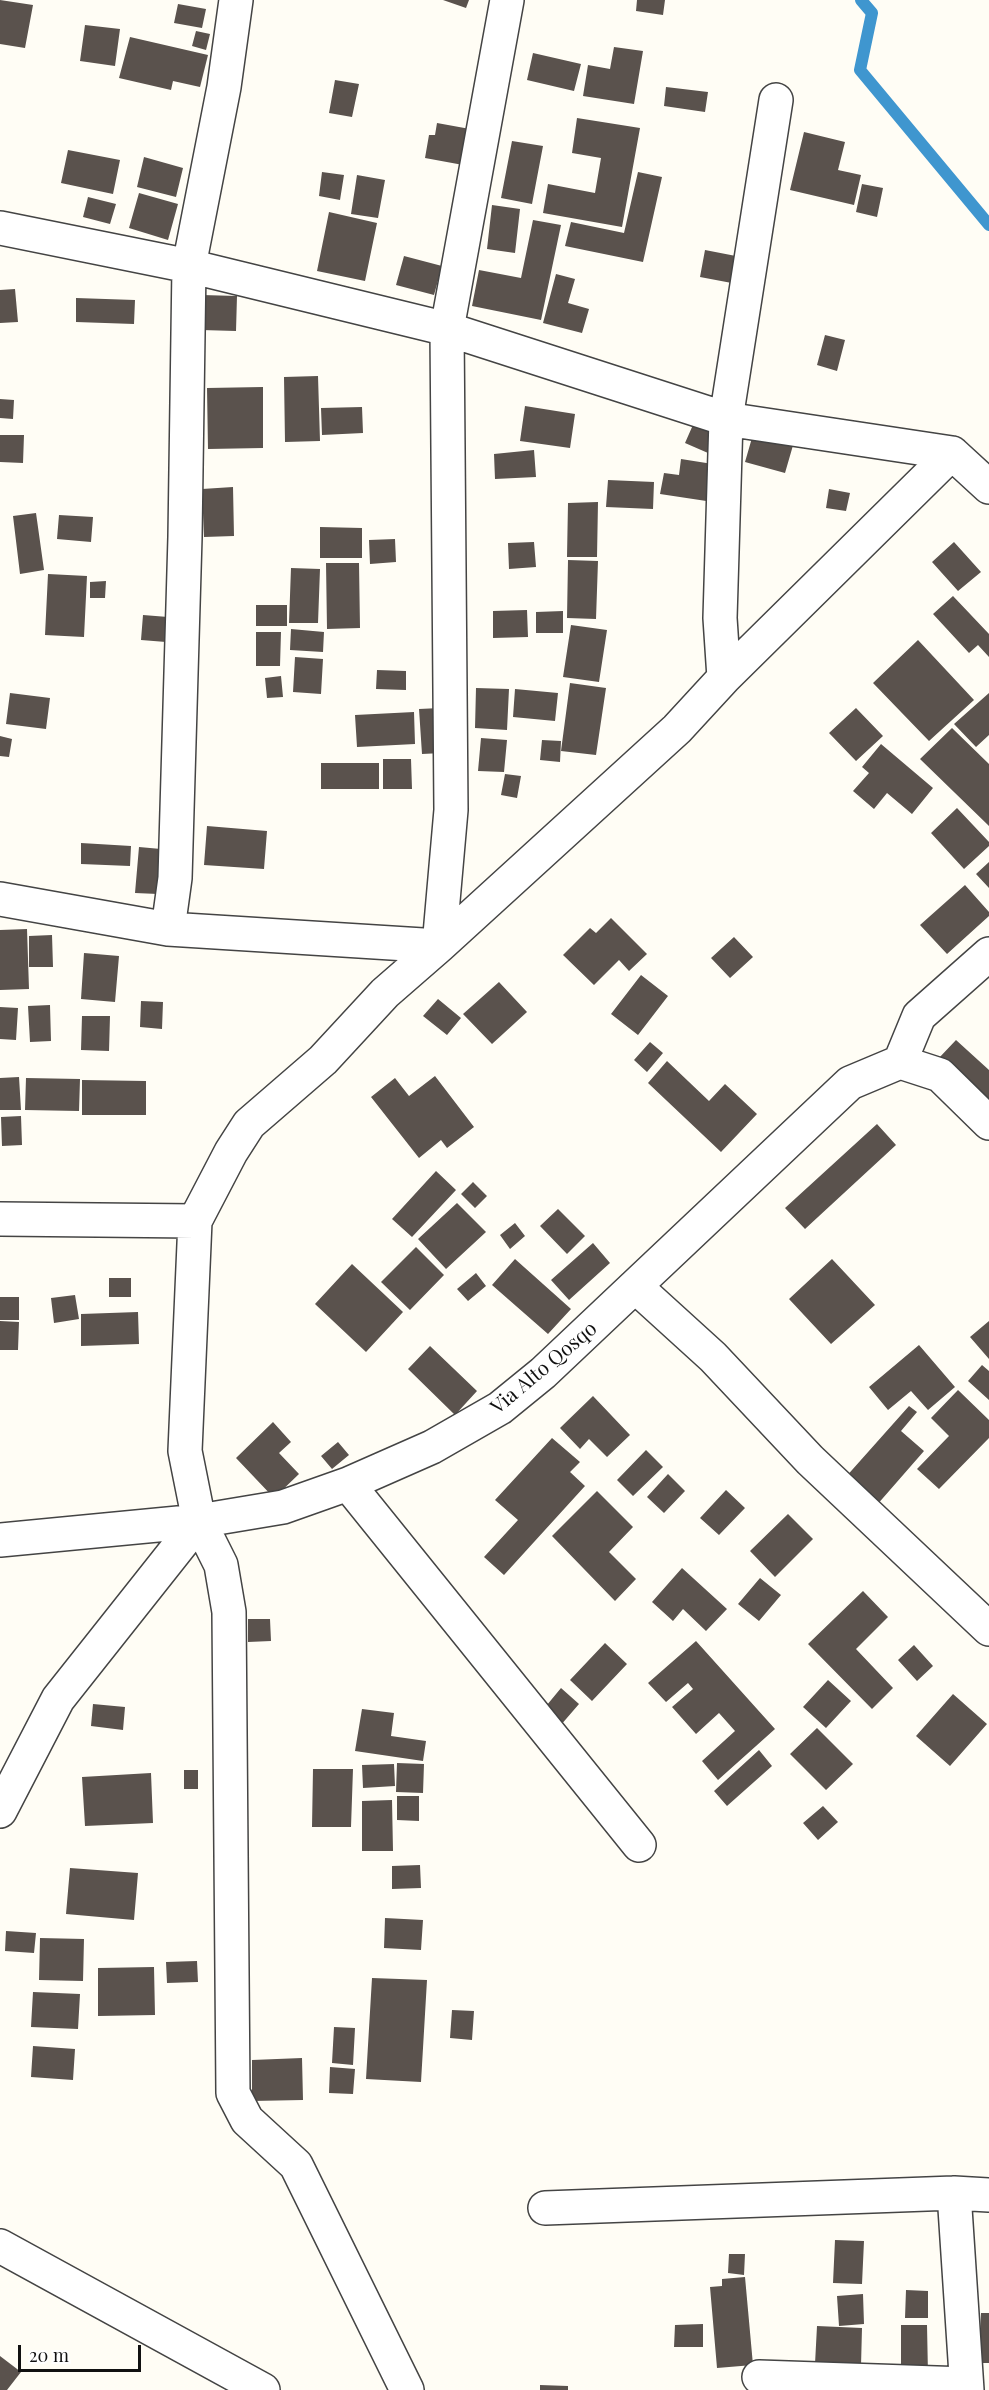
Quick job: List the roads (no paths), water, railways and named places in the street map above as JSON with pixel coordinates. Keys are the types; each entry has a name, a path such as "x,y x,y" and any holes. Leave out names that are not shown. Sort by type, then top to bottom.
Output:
{"street":[{"path":"168,929 176,867 185,537 189,266 224,87 236,0"},
{"path":"439,946 452,810 447,329 507,0"},
{"path":"724,678 720,618 726,419 776,100"},
{"path":"0,228 189,266 447,329 726,419 952,453 989,487"},
{"path":"407,2390 296,2165 247,2120 233,2093 229,1612 221,1564 199,1521 185,1451 195,1221 231,1152 249,1124 322,1060 385,993 677,729 724,678 952,453"},
{"path":"0,898 168,929 439,946"},
{"path":"989,954 919,1016 900,1062 940,1075 989,1123"},
{"name":"Via Alto Qosqo","path":"0,1540 199,1521 283,1507 348,1484 432,1447 500,1408 543,1373 850,1083 900,1062"},
{"path":"0,1219 195,1221"},
{"path":"636,1287 713,1357 810,1460 989,1629"},
{"path":"348,1484 639,1845"},
{"path":"0,1811 58,1699 199,1521"},
{"path":"545,2208 954,2193 989,2195"},
{"path":"759,2378 967,2387 954,2193"},
{"path":"4,2255 263,2390"}],"waterway":[{"path":"861,0 872,13 860,70 989,225"}]}
